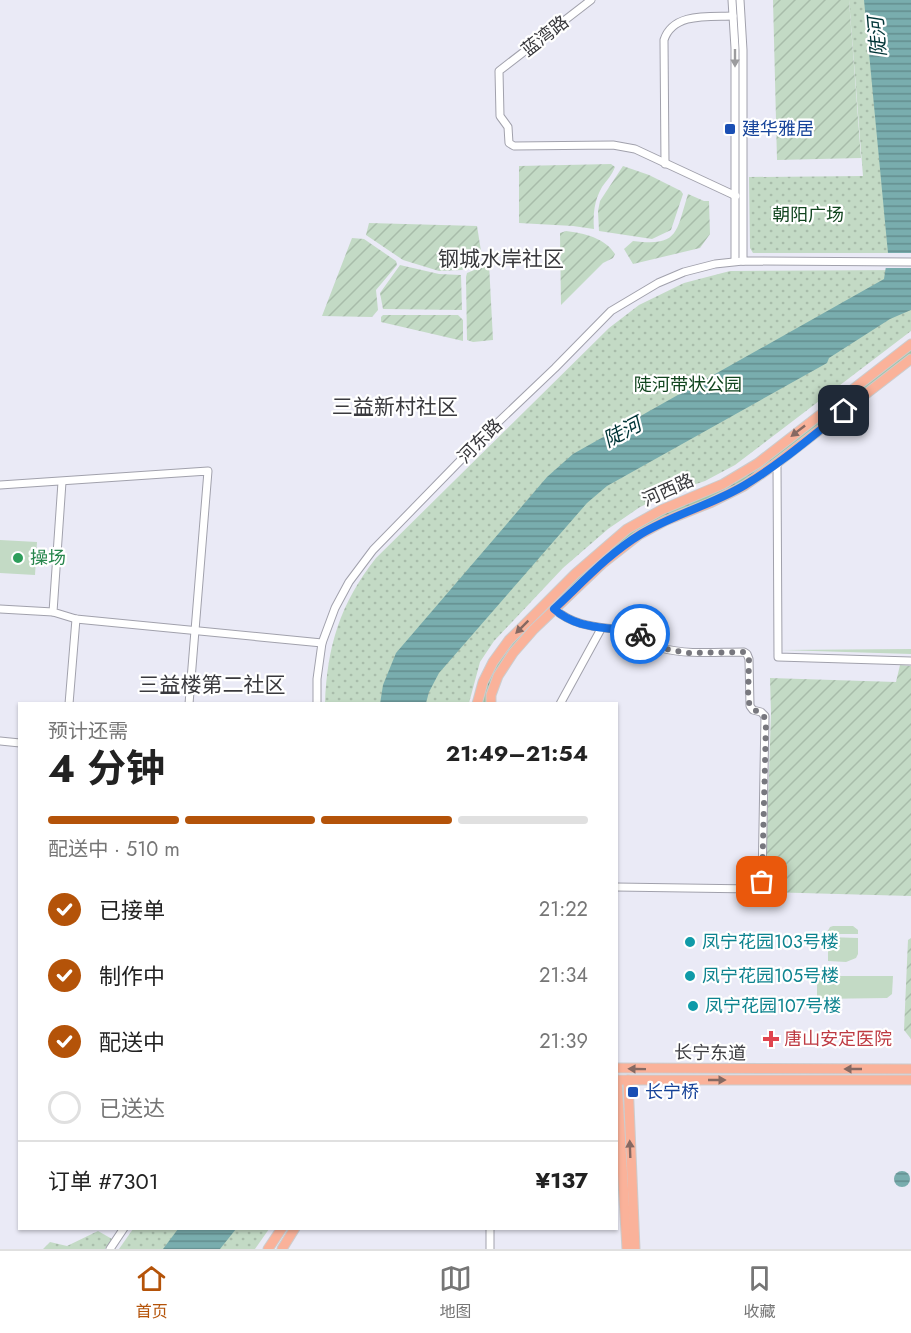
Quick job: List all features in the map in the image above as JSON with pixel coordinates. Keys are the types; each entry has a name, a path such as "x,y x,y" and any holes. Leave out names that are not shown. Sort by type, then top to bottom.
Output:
{"main road":[{"name":"河西路","path":"478,702 483,682 493,662 509,640 575,574 627,529 661,510 723,484 758,463 911,344"},
{"name":"河西路","path":"491,702 491,695 498,676 513,653 554,609 602,564 639,535 744,486 911,359"},
{"path":"545,603 554,609"},
{"name":"长宁东道","path":"618,1068 911,1069"},
{"name":"长宁东道","path":"618,1080 911,1080"},
{"path":"628,1080 634,1249"},
{"path":"618,1097 627,1249"},
{"path":"268,1249 281,1230"},
{"path":"282,1249 294,1230"}],"street":[{"name":"蓝湾路","path":"591,0 499,71 500,116 508,127 509,143 514,146 613,145 635,149 665,164"},
{"path":"732,0 739,261"},
{"path":"739,261 743,50 740,0"},
{"path":"733,16 693,17 682,21 666,32 664,40 665,164 736,196"},
{"name":"河东路","path":"317,702 322,643 335,608 349,582 373,550 611,311 635,295 684,272 739,261 911,262"},
{"path":"777,463 778,657 911,662"},
{"path":"0,485 208,471 189,702"},
{"path":"53,612 62,482"},
{"path":"0,609 53,612 76,619 322,643"},
{"path":"554,609 565,618 601,629 642,635 657,647 687,653 744,652 749,659 750,706 765,716 762,882 760,886 754,889 618,887"},
{"path":"69,702 76,619"},
{"path":"561,702 601,629"},
{"path":"0,741 18,743"},
{"path":"110,1249 123,1230"},
{"path":"490,1230 490,1249"}],"green space":[{"path":"773,0 849,0 861,158 777,160"},
{"name":"朝阳广场","path":"849,0 911,0 911,253 753,253 750,248 749,177 863,176"},
{"path":"611,164 615,167 599,192 596,202 594,229 519,223 519,166"},
{"path":"623,166 649,175 681,191 683,194 671,230 652,239 599,231 600,201"},
{"path":"688,194 709,201 710,234 700,248 633,264 624,249 633,241 659,242 673,234 681,218"},
{"path":"369,223 477,226 482,257 462,270 439,271 403,260 366,235"},
{"path":"566,231 600,240 615,254 561,305 560,233"},
{"path":"352,238 364,239 396,261 397,265 376,290 378,310 372,317 322,316"},
{"path":"489,264 493,340 473,342 467,340 466,277 467,273"},
{"path":"400,265 439,274 461,275 462,310 383,309 380,293"},
{"name":"陡河带状公园","path":"911,270 911,331 735,465 705,481 672,492 640,507 608,529 563,568 494,641 480,662 469,702 325,702 329,663 338,626 353,592 376,558 609,328 639,305 684,283 730,271"},
{"path":"383,315 458,315 463,320 463,341 381,322"},
{"path":"911,349 911,354 753,475 717,496 666,516 641,529 555,604 552,603 551,601 629,532 669,509 724,488"},
{"name":"操场","path":"0,540 37,542 35,575 0,573"},
{"path":"546,610 508,653 494,676 486,702 483,702 491,675 498,663 524,631"},
{"path":"911,649 911,654 781,650"},
{"path":"900,665 911,666 911,896 765,892 771,713 770,678 896,682"},
{"path":"833,926 853,926 858,930 858,934 826,934"},
{"path":"828,937 858,938 856,958 846,962 828,961"},
{"path":"911,938 911,1039 904,1030 908,940"},
{"path":"817,976 893,976 892,994 887,998 817,999"},
{"path":"132,1230 268,1230 255,1249 119,1249"},
{"path":"98,1231 112,1239 105,1249 43,1249 50,1242 67,1246"}],"water":[{"name":"陡河","path":"864,0 911,0 911,310 890,319 829,358 827,363 607,486 587,503 439,673 426,702 380,702 383,685 396,653 547,477 573,454 884,279 888,253"},
{"path":"899,1171 905,1171 910,1179 908,1185 899,1187 894,1182 894,1176"},
{"path":"177,1230 235,1230 220,1249 163,1249"}],"pier":[{"path":"885,253 911,253 911,268 883,268"}],"way so far":[{"path":"640,634 657,647 687,653 744,652 747,654 750,684 748,701 753,710 765,716 766,722 762,882"}],"place":[{"name":"建华雅居","path":"730,129"},
{"name":"操场","path":"18,558"},
{"name":"凤宁花园103号楼","path":"690,942"},
{"name":"凤宁花园105号楼","path":"690,976"},
{"name":"凤宁花园107号楼","path":"693,1006"},
{"name":"唐山安定医院","path":"771,1039"},
{"name":"长宁桥","path":"633,1092"}],"district":[{"name":"钢城水岸社区","path":"501,259"},
{"name":"三益新村社区","path":"395,407"},
{"name":"三益楼第二社区","path":"212,685"}],"route":[{"path":"640,634 601,629 575,622 565,618 554,609 602,564 639,535 744,486 844,411"}]}
